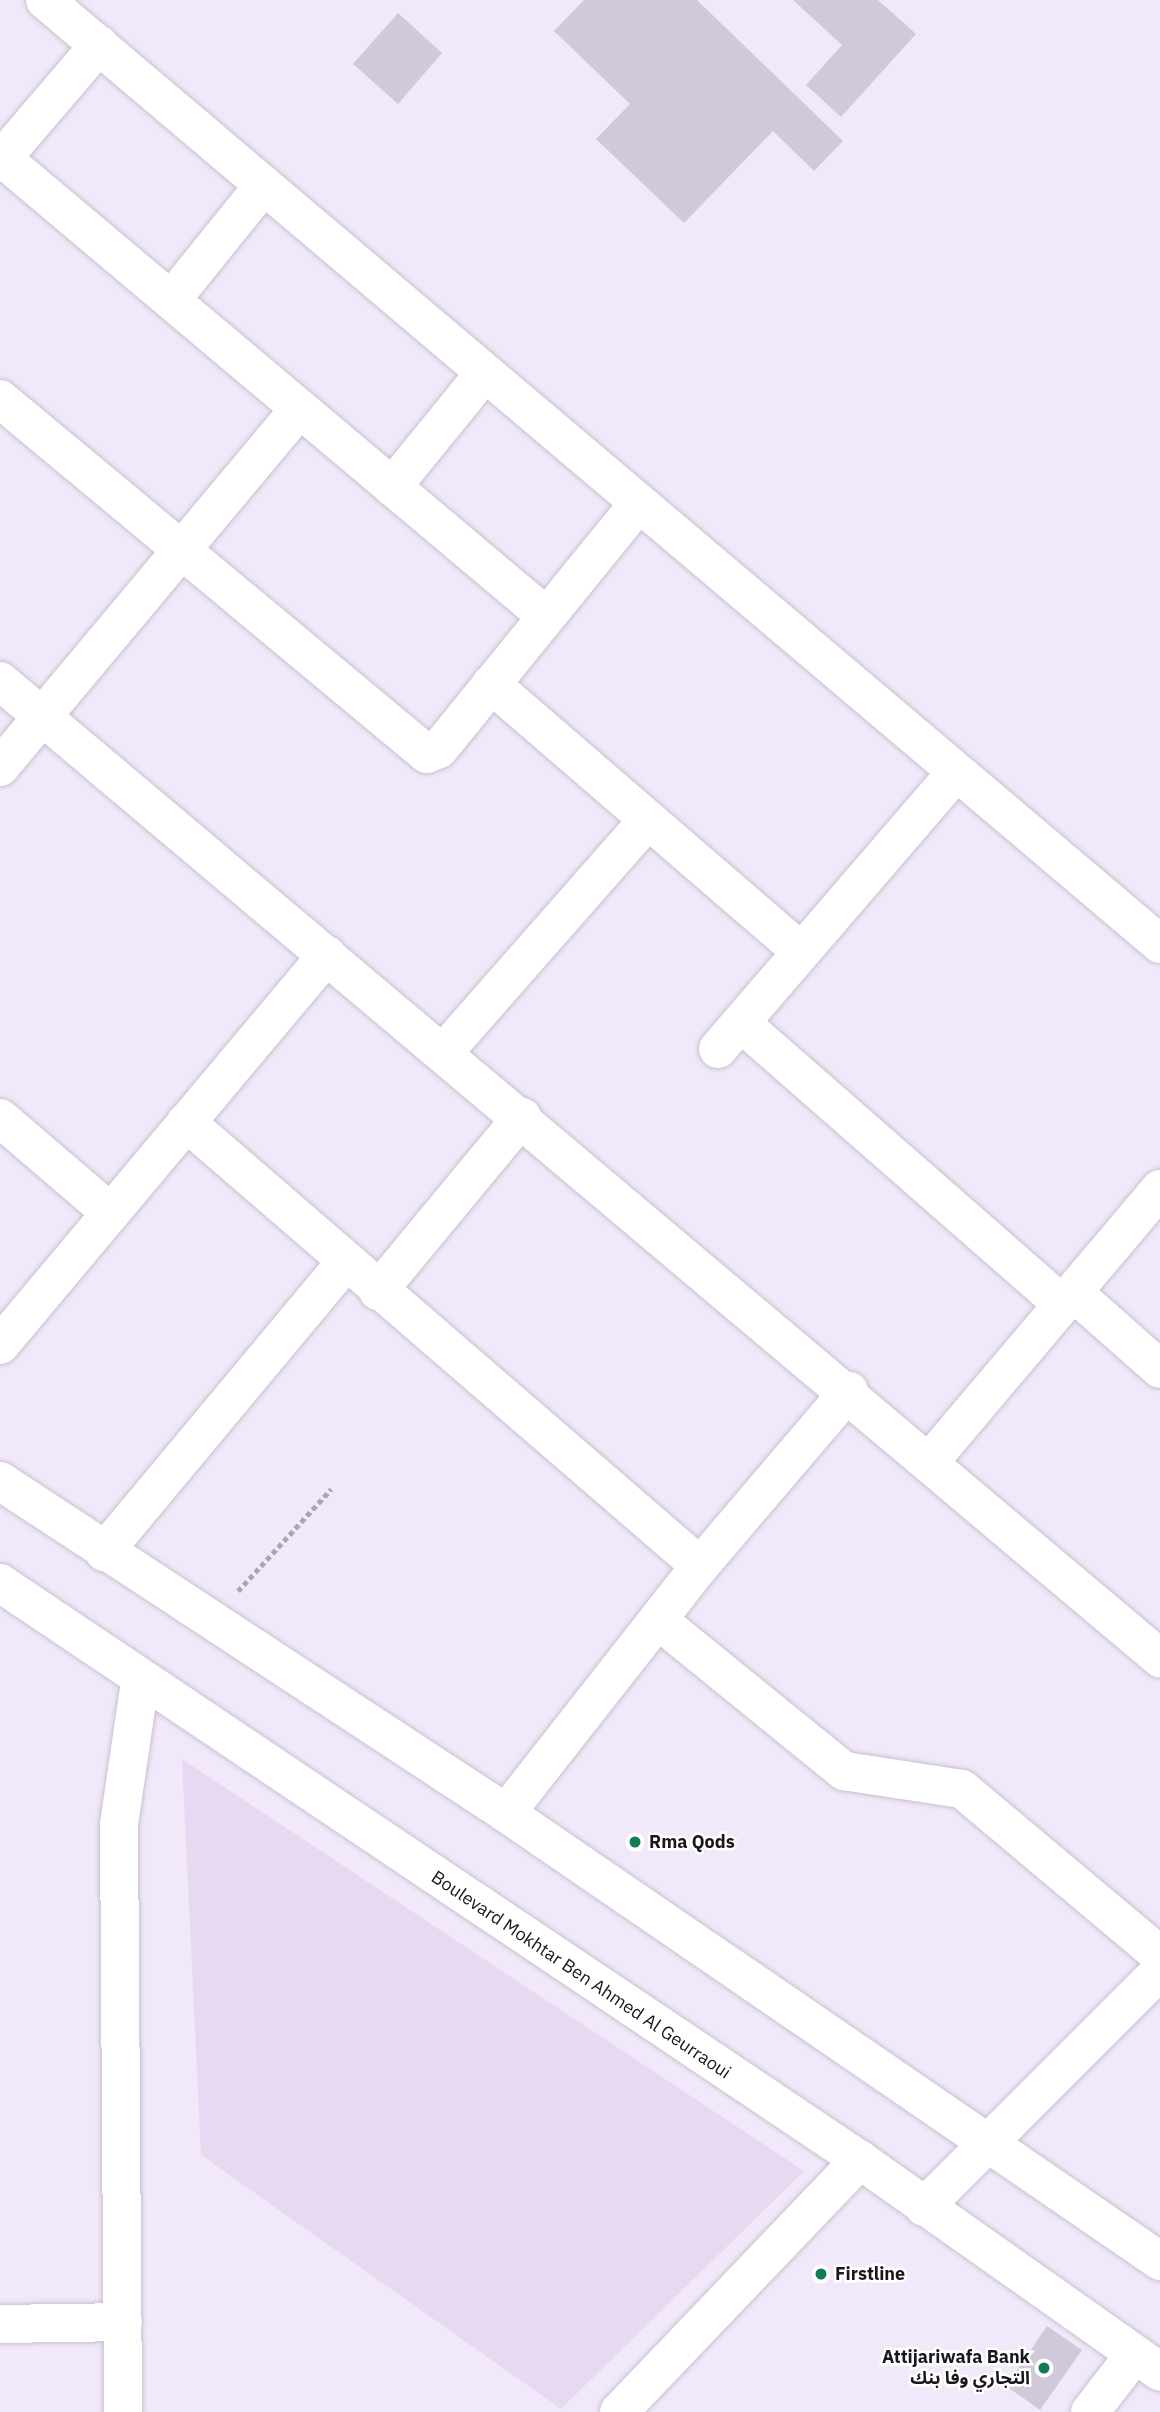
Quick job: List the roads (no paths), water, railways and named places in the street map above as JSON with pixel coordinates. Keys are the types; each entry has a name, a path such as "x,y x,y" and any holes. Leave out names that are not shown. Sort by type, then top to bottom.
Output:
{"street":[{"path":"45,0 483,375 1160,944"},
{"path":"99,46 1,159 172,299 545,616"},
{"path":"172,299 264,185"},
{"path":"392,487 483,375"},
{"path":"0,399 427,754 439,749 638,504"},
{"path":"0,767 299,409"},
{"path":"0,681 931,1460 1160,1658"},
{"path":"491,684 800,951"},
{"path":"956,772 729,1036 1160,1369"},
{"path":"444,1052 647,821"},
{"path":"0,1345 327,955"},
{"path":"379,1291 522,1117"},
{"path":"0,1118 111,1213"},
{"path":"186,1122 700,1566"},
{"path":"931,1460 1160,1189"},
{"path":"104,1552 346,1262"},
{"path":"506,1813 700,1566 849,1391"},
{"path":"0,1481 104,1552 213,1620 506,1813 1160,2261"},
{"name":"Boulevard Mokhtar Ben Ahmed Al Geurraoui","path":"0,1583 140,1682 860,2160 1147,2363"},
{"path":"658,1620 844,1771 962,1789 1160,1955"},
{"path":"122,2412 119,1825 140,1682"},
{"path":"924,2207 986,2141 1160,1971"},
{"path":"619,2412 860,2160"},
{"path":"0,2324 123,2322"},
{"path":"1090,2412 1147,2363"}],"place":[{"name":"Rma Qods","path":"635,1842"},
{"name":"Firstline","path":"821,2274"},
{"name":"Attijariwafa Bank التجاري وفا بنك","path":"1044,2368"}]}
